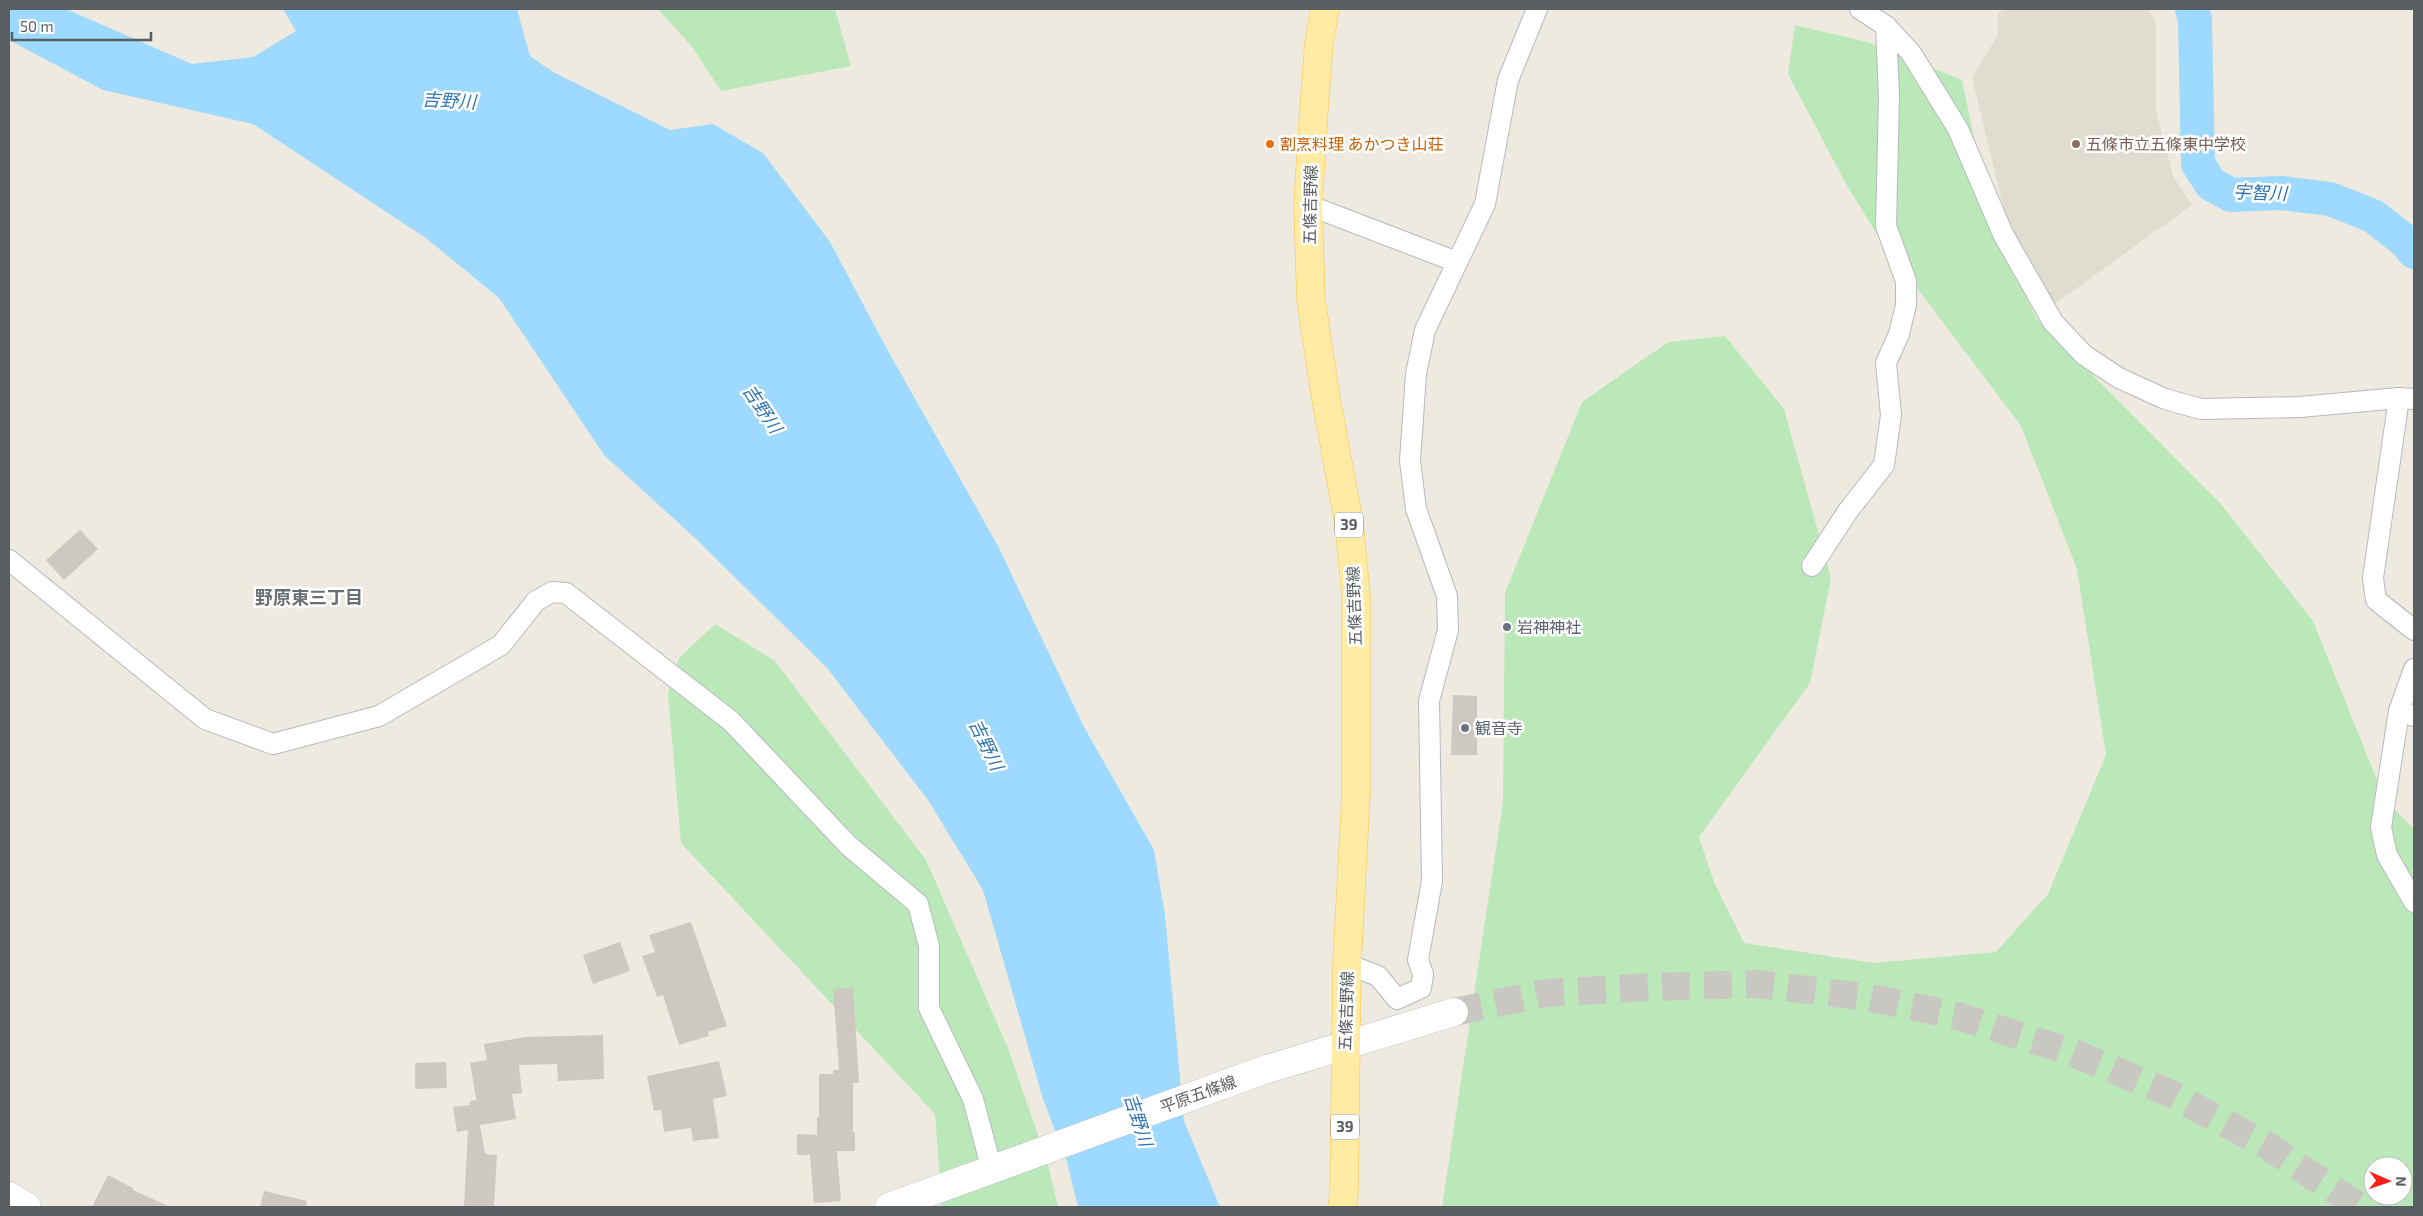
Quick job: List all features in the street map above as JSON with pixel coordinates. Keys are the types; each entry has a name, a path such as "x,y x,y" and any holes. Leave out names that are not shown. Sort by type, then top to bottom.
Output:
{"main road":[{"name":"五條吉野線","path":"1325,9 1319,43 1314,99 1308,205 1311,300 1326,399 1349,523 1356,596 1356,794 1347,964 1344,1193 1342,1207"},
{"name":"平原五條線","path":"889,1207 1261,1072 1454,1012"},
{"path":"9,1196 27,1207"}],"street":[{"path":"1347,964 1378,976 1397,999 1422,988 1423,974 1418,960 1432,881 1429,701 1448,630 1446,596 1416,509 1410,461 1416,374 1425,330 1485,204 1508,80 1537,9"},
{"path":"1860,9 1886,26 1911,53 1958,129 2003,234 2053,322 2084,355 2119,378 2165,399 2201,409 2300,407 2406,398 2373,578 2376,600 2414,630"},
{"path":"1812,566 1848,511 1884,465 1891,415 1886,363 1899,334 1906,305 1906,281 1886,226 1889,97 1886,26"},
{"path":"1308,205 1457,262"},
{"path":"9,560 205,719 273,744 379,716 501,645 536,601 552,592 566,593 731,721 848,845 918,904 929,946 929,1008 973,1099 992,1170"},
{"path":"2414,669 2406,714 2380,827 2387,855 2414,902"}],"shaded area":[{"name":"五條市立五條東中学校","path":"2006,9 2149,9 2156,24 2156,111 2173,176 2192,205 2052,306 2008,226 1972,78 1997,36 1998,13"}],"green space":[{"path":"658,9 835,9 851,66 721,91 693,48"},
{"path":"1795,25 1867,42 1962,80 1992,225 2036,318 2220,503 2313,621 2385,800 2414,829 2414,1207 1442,1207 1503,802 1505,593 1582,402 1668,342 1725,336 1784,409 1831,578 1810,683 1699,837 1714,882 1744,943 1874,963 1996,952 2048,894 2106,755 2077,569 2021,426 1878,236 1845,182 1788,74"},
{"path":"715,624 775,661 926,860 1008,1048 1048,1164 1058,1207 942,1207 935,1114 681,843 668,693 679,658"}],"water":[{"name":"吉野川","path":"9,9 66,9 192,64 253,57 296,31 283,9 517,9 530,56 553,72 670,130 713,124 763,153 830,242 887,349 998,546 1084,727 1154,850 1165,915 1184,1121 1220,1207 1078,1207 1067,1162 1043,1099 983,890 928,800 827,668 695,538 604,455 499,298 426,238 253,124 103,90 9,40"}],"building":[{"path":"80,530 98,549 64,580 46,560"},
{"path":"1453,695 1477,696 1477,755 1451,755"},
{"path":"691,922 727,1026 708,1032 709,1036 679,1045 663,995 657,997 642,956 655,952 649,935"},
{"path":"620,942 630,971 593,984 583,955"},
{"path":"853,987 859,1083 853,1083 855,1151 837,1151 841,1201 814,1203 810,1155 797,1155 797,1134 817,1135 819,1074 833,1074 833,1070 839,1070 833,989"},
{"path":"603,1035 604,1079 558,1081 557,1064 519,1065 522,1093 512,1094 516,1119 480,1125 485,1154 497,1155 494,1207 464,1207 468,1130 457,1132 453,1107 470,1105 470,1101 476,1100 477,1104 470,1063 487,1060 484,1044 526,1037"},
{"path":"719,1061 727,1096 713,1099 719,1138 693,1141 691,1128 664,1132 661,1110 654,1111 647,1076"},
{"path":"446,1062 447,1088 415,1089 415,1063"},
{"path":"108,1175 133,1188 133,1190 170,1207 92,1207"},
{"path":"264,1191 307,1201 306,1207 260,1207"}],"waterway":[{"name":"宇智川","path":"2192,9 2195,20 2198,164 2211,184 2231,195 2282,193 2330,199 2373,216 2405,241 2414,252"}],"tunnel":[{"path":"1454,1012 1546,993 1649,987 1757,984 1867,997 1958,1016 2071,1052 2167,1092 2266,1145 2360,1207"}],"place":[{"name":"割烹料理 あかつき山荘","path":"1270,144"},
{"name":"五條市立五條東中学校","path":"2076,144"},
{"name":"岩神神社","path":"1507,627"},
{"name":"観音寺","path":"1465,728"}],"district":[{"name":"野原東三丁目","path":"309,598"}]}
